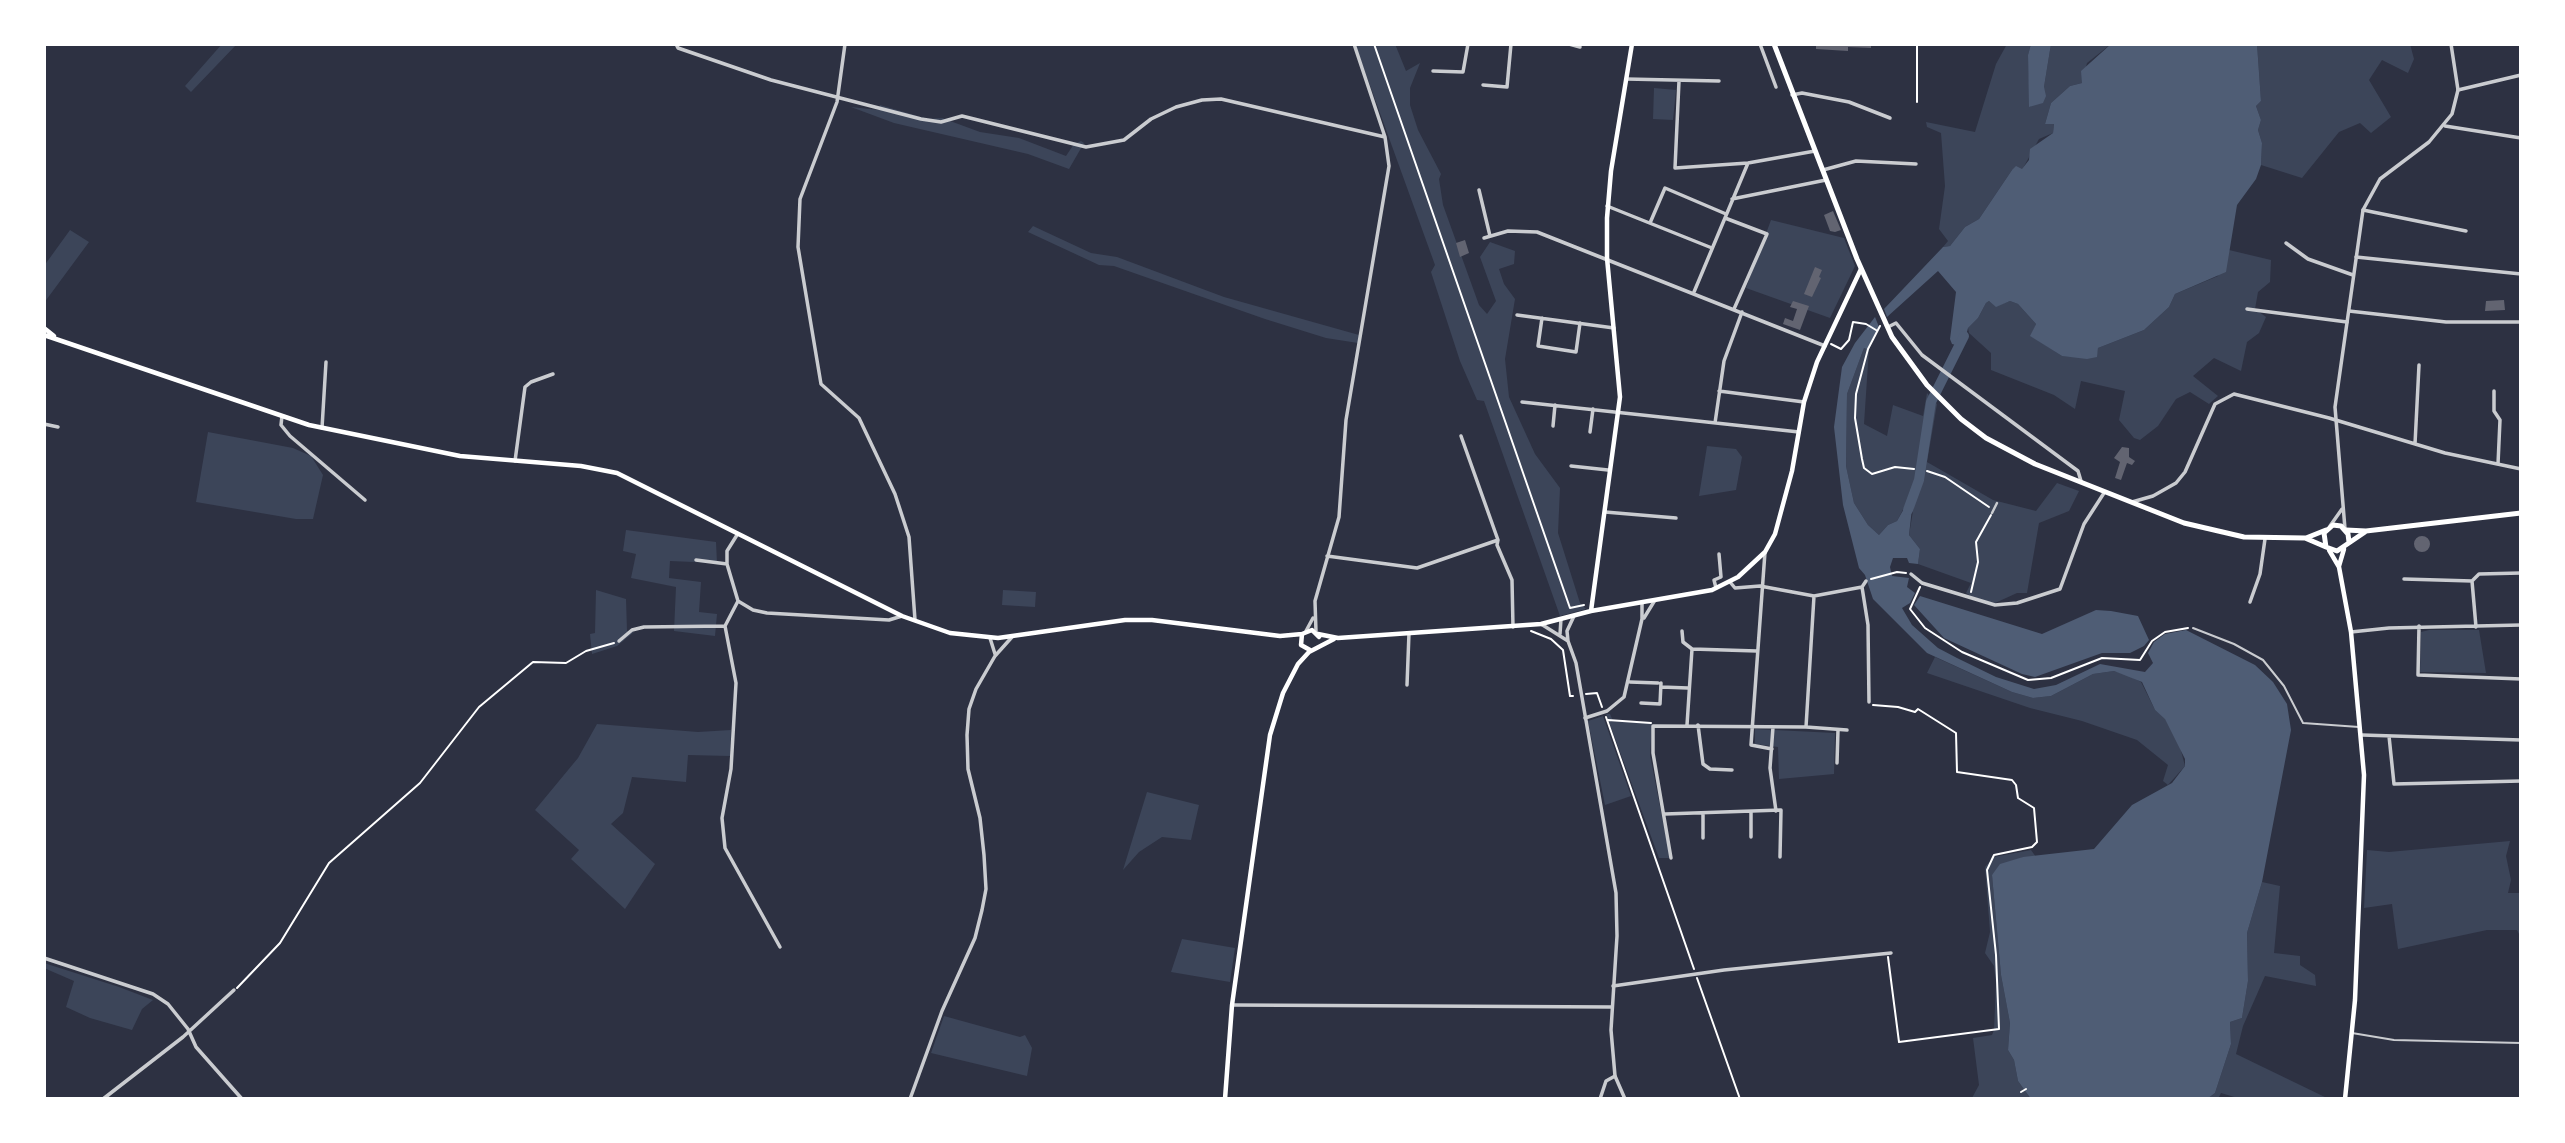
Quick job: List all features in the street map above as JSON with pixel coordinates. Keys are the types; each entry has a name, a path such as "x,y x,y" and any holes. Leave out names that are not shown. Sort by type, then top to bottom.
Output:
{"main road":[{"path":"1591,611 1602,512 1618,412 1619,376 1607,258 1607,206 1632,44"},
{"path":"1776,44 1792,95 1826,180 1872,293 1899,348 1941,400 1986,438 2058,474 2206,530 2265,539 2305,538 2337,525 2366,531 2521,513"},
{"path":"1298,664 1311,650 1338,638 1541,624 1561,620 1574,613 1681,596 1730,582 1765,552 1785,505 1804,402 1826,344 1862,264"},
{"path":"44,328 54,336"},
{"path":"44,335 54,336 322,428 424,449 514,461 580,466 617,473 902,616 950,633 989,638 1125,620 1152,620 1280,636 1317,633 1338,638"},
{"path":"2327,529 2323,540 2339,567 2351,632 2362,727 2364,816 2346,1099"},
{"path":"2346,529 2348,542"},
{"path":"2339,567 2348,542 2366,531"},
{"path":"2305,538 2328,548 2344,548"},
{"path":"1225,1099 1232,1005 1269,740 1280,702 1298,664 1304,633"},
{"path":"1317,633 1319,645"},
{"path":"1280,636 1311,650"}],"street":[{"path":"676,44 678,48 771,80 837,98 930,121 941,122 962,116 1096,148 1124,140 1151,119 1177,107 1211,99 1231,100 1385,137"},
{"path":"845,44 837,98 800,199 798,247 821,384 859,418 895,494 909,537 915,621"},
{"path":"1304,633 1314,612 1340,509 1346,420 1389,166 1385,137 1354,44"},
{"path":"1433,71 1463,72 1468,44"},
{"path":"1483,85 1507,86 1511,44"},
{"path":"1569,44 1580,47"},
{"path":"1760,44 1776,87"},
{"path":"2346,529 2335,419 2363,210 2379,179 2429,142 2445,126 2458,90 2451,44"},
{"path":"2458,90 2521,75"},
{"path":"1626,79 1719,81"},
{"path":"1679,81 1675,168 1748,163 1815,151"},
{"path":"1792,95 1802,93 1849,102 1890,118"},
{"path":"2445,126 2521,138"},
{"path":"1823,170 1856,161 1916,164"},
{"path":"1693,292 1748,163"},
{"path":"1732,200 1826,180"},
{"path":"1650,223 1665,188 1767,234 1734,309"},
{"path":"1479,190 1490,236"},
{"path":"1607,206 1712,247"},
{"path":"2363,210 2466,231"},
{"path":"1484,238 1508,231 1537,232 1826,344"},
{"path":"2286,243 2308,259 2353,275"},
{"path":"2356,257 2521,274"},
{"path":"2248,309 2347,322"},
{"path":"2349,311 2446,322 2521,322"},
{"path":"1715,423 1724,361 1742,312"},
{"path":"1517,315 1614,328"},
{"path":"1542,318 1538,346 1576,352 1580,323"},
{"path":"1888,327 1896,323 1922,355 1951,374 2081,475 2081,483"},
{"path":"322,428 326,362"},
{"path":"2415,444 2419,365"},
{"path":"514,461 526,387 531,382 553,374"},
{"path":"1718,391 1804,402"},
{"path":"2494,391 2494,411 2500,420 2498,464"},
{"path":"2134,502 2153,496 2176,483 2185,472 2209,414 2224,397 2242,394 2415,444 2521,469"},
{"path":"1522,402 1799,432"},
{"path":"1553,426 1555,405"},
{"path":"1590,432 1593,409"},
{"path":"282,416 281,425 290,436 365,500"},
{"path":"44,424 58,427"},
{"path":"1461,436 1513,589 1513,627"},
{"path":"2058,474 2063,463"},
{"path":"1571,466 1608,470"},
{"path":"1911,574 1922,583 1969,599 2005,605 2060,589 2087,516 2104,493"},
{"path":"1992,513 1997,503"},
{"path":"2327,529 2343,508"},
{"path":"1602,512 1676,518"},
{"path":"737,535 727,551 727,564 738,600 753,610 890,620 900,619 902,616"},
{"path":"2250,602 2260,574 2265,539"},
{"path":"1327,556 1418,568 1498,540"},
{"path":"1765,552 1767,556 1760,586 1752,747 1772,749"},
{"path":"1716,588 1714,580 1721,577 1719,554"},
{"path":"696,560 727,564"},
{"path":"2404,579 2472,581 2479,574 2521,573"},
{"path":"1866,580 1862,587 1868,625 1869,702"},
{"path":"2472,581 2476,627"},
{"path":"1730,582 1735,588 1760,586 1814,596 1862,587"},
{"path":"1807,726 1814,596"},
{"path":"738,600 724,626 736,683 731,769 722,818 725,848 780,947"},
{"path":"1642,619 1655,600"},
{"path":"1585,718 1617,705 1625,697 1642,619 1642,603"},
{"path":"1314,612 1317,633"},
{"path":"1567,631 1574,613"},
{"path":"1561,620 1576,663 1614,873 1617,919 1612,1007 1615,1076 1625,1099"},
{"path":"1560,634 1561,620"},
{"path":"1541,624 1568,641"},
{"path":"2351,632 2420,626 2521,625"},
{"path":"619,641 632,630 644,627 724,626"},
{"path":"2420,626 2418,675 2521,679"},
{"path":"1682,631 1683,642 1692,649 1757,651"},
{"path":"1407,685 1409,633"},
{"path":"910,1099 942,1012 975,938 982,910 986,889 980,818 966,753 970,709 976,689 995,656 1013,636"},
{"path":"989,638 995,656"},
{"path":"1687,725 1692,649"},
{"path":"1630,682 1688,688"},
{"path":"1641,703 1660,704 1660,684"},
{"path":"1698,725 1703,764 1710,769 1732,770"},
{"path":"1671,858 1653,753 1653,726 1807,726 1847,730"},
{"path":"1773,727 1770,768 1776,811"},
{"path":"1837,763 1838,730"},
{"path":"2362,736 2521,740"},
{"path":"2389,736 2394,784 2521,781"},
{"path":"1665,814 1781,810 1783,835 1780,857"},
{"path":"1751,812 1751,837"},
{"path":"1703,813 1703,838"},
{"path":"1613,986 1724,970 1888,953"},
{"path":"44,958 153,994 168,1004 188,1029 196,1047 242,1099"},
{"path":"103,1099 183,1037 188,1029 234,990"},
{"path":"1232,1005 1612,1007"},
{"path":"1600,1099 1606,1081 1615,1076"}],"lane":[{"path":"2193,628 2254,653 2263,660 2284,686 2303,723 2362,727"},
{"path":"2352,1034 2394,1040 2521,1043"}],"path":[{"path":"1374,44 1570,608 1584,605 1574,613"},
{"path":"1917,44 1917,102"},
{"path":"1884,319 1868,349 1856,394 1855,418 1862,459 1864,468 1872,474 1895,467 1914,469"},
{"path":"1826,344 1841,349 1849,340 1853,322 1866,324 1877,331"},
{"path":"1927,471 1945,477 1988,507 1992,513 1976,542 1974,583 1969,599"},
{"path":"1866,580 1896,572 1911,574"},
{"path":"1922,583 1910,605 1918,622 1941,640 1989,666 2028,680 2051,678 2093,660 2135,661 2146,653 2152,641 2173,629 2193,628"},
{"path":"1531,630 1551,639 1563,650 1570,696 1573,696"},
{"path":"234,990 254,974 280,943 329,863 420,783 479,707 533,662 566,663 586,651 619,641"},
{"path":"1585,694 1597,693 1603,709"},
{"path":"1869,702 1915,712 1918,709 1956,733 1957,772 2012,779 2018,798 2034,808 2037,842 2032,847 1994,855 1987,870 1996,955 1999,1029 1899,1042 1888,953"},
{"path":"1605,716 1740,1099"},
{"path":"1607,720 1650,722 1653,726"},
{"path":"2021,1093 2026,1089"}],"shaded area":[{"path":"222,44 237,44 191,92 185,86"},
{"path":"1355,44 1395,44 1406,71 1420,63 1410,88 1410,105 1418,130 1441,174 1439,179 1443,205 1479,305 1487,314 1496,301 1480,257 1490,242 1515,251 1514,264 1499,269 1504,284 1515,299 1505,359 1509,397 1535,454 1560,488 1558,533 1580,603 1586,609 1560,616 1484,401 1477,400 1460,361 1431,272 1435,265"},
{"path":"2007,44 2031,44 2028,55 2030,107 2044,87 2051,44 2111,44 2087,63 2082,83 2070,86 2051,103 2045,124 2054,124 2053,133 2039,139 2022,170 2012,170 1979,219 1965,227 1950,246 1943,247 1948,241 1939,229 1945,186 1941,133 1927,127 1926,122 1975,132 1996,64"},
{"path":"2031,44 2051,44 2044,87 2046,96 2043,103 2029,107 2028,55"},
{"path":"2111,44 2257,44 2261,101 2256,106 2261,120 2258,130 2262,143 2261,165 2256,179 2237,205 2226,272 2175,294 2169,307 2144,330 2098,348 2097,357 2087,359 2062,356 2030,336 2036,324 2018,304 2010,301 1996,307 1989,301 1986,303 1978,318 1968,328 1963,347 1952,344 1950,339 1956,292 1938,271 1887,317 1884,309 1943,247 1950,246 1965,227 1979,219 2012,170 2016,166 2022,169 2029,160 2030,149 2053,133 2054,124 2045,124 2051,103 2070,86 2082,83 2081,71"},
{"path":"2257,44 2410,44 2414,59 2408,73 2382,60 2369,80 2391,117 2371,133 2360,123 2339,132 2302,178 2261,165 2262,143 2258,130 2261,120 2256,106 2261,101"},
{"path":"1654,88 1676,90 1673,120 1653,119"},
{"path":"880,105 928,119 942,118 980,132 1019,138 1066,156 1074,144 1081,141 1084,143 1069,169 1028,154 894,123 851,107 879,110"},
{"path":"1771,220 1844,238 1855,266 1830,318 1746,288"},
{"path":"1033,226 1091,253 1117,257 1224,297 1359,335 1358,343 1326,338 1114,266 1099,265 1028,232"},
{"path":"70,230 89,242 44,303 44,266"},
{"path":"2229,250 2271,260 2270,282 2258,292 2255,309 2266,317 2259,333 2247,342 2241,371 2214,358 2193,376 2218,396 2209,404 2190,392 2176,399 2158,426 2140,440 2134,438 2119,420 2125,391 2081,381 2075,409 2054,395 1991,370 1991,353 1969,333 1968,328 1978,318 1986,303 1989,301 1996,306 2010,301 2018,304 2036,324 2031,336 2062,356 2096,357 2098,348 2144,330 2169,307 2175,294 2218,276"},
{"path":"1875,317 1879,327 1867,349 1864,348 1847,394 1846,466 1854,503 1868,525 1879,535 1888,525 1897,521 1910,498 1913,499 1909,535 1920,549 1918,564 1909,563 1907,558 1893,558 1890,567 1892,576 1909,578 1907,587 1915,593 1910,603 1902,608 1912,625 1938,648 1957,658 1996,677 2034,689 2056,685 2100,664 2145,672 2153,663 2148,653 2154,642 2165,634 2186,630 2255,665 2273,682 2287,704 2291,730 2262,882 2247,933 2248,981 2242,1018 2230,1022 2231,1044 2215,1093 2207,1099 2031,1099 2018,1081 2014,1060 2008,1050 2010,1023 2001,975 1992,875 2000,864 2023,857 2094,849 2132,805 2172,783 2185,766 2185,759 2165,719 2155,710 2142,682 2114,671 2093,674 2051,696 2033,698 2012,692 1927,653 1873,599 1865,575 1859,568 1843,505 1834,427 1842,367 1855,343"},
{"path":"1864,348 1869,349 1864,424 1887,436 1893,405 1923,416 1927,393 1937,404 1927,462 1993,500 2036,511 2057,483 2079,491 2069,511 2039,523 2027,593 2017,593 1995,603 1975,599 1966,593 1971,583 1918,564 1920,549 1909,535 1914,505 1909,498 1897,521 1888,525 1879,535 1868,525 1854,503 1846,466 1847,394"},
{"path":"208,432 293,448 311,456 323,475 313,519 296,519 196,502"},
{"path":"1707,446 1736,449 1742,457 1736,490 1699,496"},
{"path":"626,530 716,542 717,563 670,561 669,578 701,582 699,612 717,614 715,636 674,631 676,587 631,578 636,554 623,551"},
{"path":"596,590 626,599 627,631 634,632 617,646 592,654 590,634 595,633"},
{"path":"1003,590 1036,592 1035,607 1002,605"},
{"path":"1920,596 2042,634 2096,610 2138,616 2149,640 2144,646 2130,653 2102,653 2035,677 2022,674 1944,638 1914,605"},
{"path":"2479,630 2486,673 2420,672 2421,632"},
{"path":"1935,657 2012,692 2033,698 2051,696 2093,674 2114,671 2128,675 2141,682 2155,710 2165,718 2179,743 2185,766 2168,785 2163,781 2168,765 2137,740 1927,673"},
{"path":"1606,714 1610,714 1613,721 1652,723 1650,755 1670,858 1659,858"},
{"path":"1603,716 1631,796 1605,805 1588,721"},
{"path":"597,724 698,732 731,730 730,756 688,755 686,782 632,777 623,813 611,824 655,864 625,909 571,859 579,850 535,810 578,758"},
{"path":"1755,729 1835,733 1834,774 1779,779 1778,747 1755,744"},
{"path":"1147,792 1199,805 1191,840 1162,837 1139,852 1123,870"},
{"path":"2510,841 2506,856 2511,880 2508,893 2521,893 2521,938 2517,930 2487,930 2398,949 2392,904 2364,908 2367,850 2389,852"},
{"path":"2031,850 2036,857 2023,857 1992,875 2001,975 2010,1023 2008,1050 2014,1060 2018,1081 2031,1099 1967,1099 1972,1098 1979,1085 1973,1038 1992,1035 1994,1030 1996,983 1994,966 1985,953 1990,932 1985,867 1994,857"},
{"path":"2262,882 2280,886 2274,953 2300,956 2300,965 2315,975 2316,986 2265,976 2243,1026 2236,1054 2329,1099 2241,1099 2221,1093 2218,1099 2207,1099 2215,1093 2231,1044 2230,1022 2242,1018 2248,981 2247,933"},
{"path":"1182,939 1235,948 1230,982 1171,972"},
{"path":"44,963 153,1000 142,1009 132,1030 90,1018 66,1007 74,981 44,968"},
{"path":"944,1016 1020,1037 1025,1035 1032,1048 1027,1076 931,1053"}],"building":[{"path":"1816,44 1871,44 1871,48 1848,47 1848,51 1816,49"},
{"path":"1833,211 1841,230 1835,232 1830,231 1824,215"},
{"path":"1465,240 1469,253 1460,257 1456,243"},
{"path":"1815,267 1822,270 1812,297 1804,294"},
{"path":"2504,300 2505,310 2485,311 2486,301"},
{"path":"1793,301 1809,306 1800,330 1783,324 1785,318 1793,321 1797,309 1790,307"},
{"path":"2122,447 2129,448 2129,457 2135,461 2132,465 2127,463 2121,480 2115,478 2120,462 2114,458"},
{"path":"2419,536 2425,536 2430,544 2428,550 2419,552 2414,547 2414,541"}],"waterway":[{"path":"1908,510 1919,480 1931,402 1964,336"}]}
